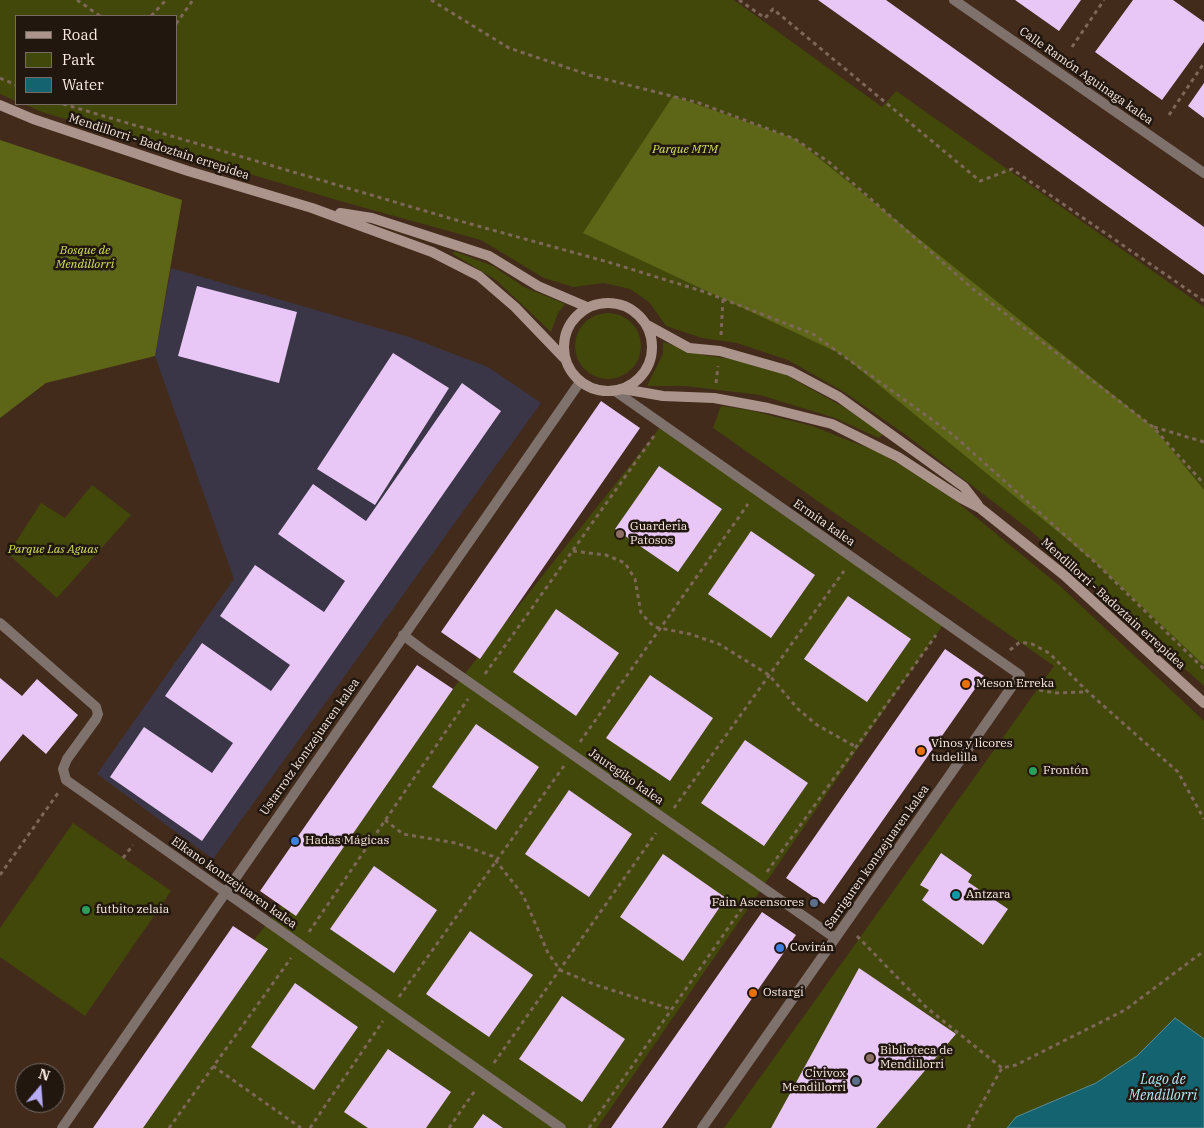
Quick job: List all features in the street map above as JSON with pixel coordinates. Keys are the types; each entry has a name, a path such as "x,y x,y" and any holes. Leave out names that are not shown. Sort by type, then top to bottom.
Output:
{"street":[{"name":"Calle Ramón Aguinaga kalea","path":"954,0 1204,173"},
{"name":"Mendillorri - Badoztain errepidea","path":"0,104 32,118 178,168 312,208 432,252 479,276 515,307 564,358"},
{"name":"Mendillorri - Badoztain errepidea","path":"312,208 372,218 489,256 538,286 587,307"},
{"path":"599,303 625,306 636,313 647,325 652,348 650,361 644,373 635,383 619,390 603,391 580,382 570,371 564,358 563,343 567,329 575,316 587,307 599,303"},
{"name":"Mendillorri - Badoztain errepidea","path":"647,325 690,348 720,351 790,371 839,397 964,487 980,508"},
{"name":"Ustarrotz kontzejuaren kalea","path":"62,1128 580,382"},
{"name":"Mendillorri - Badoztain errepidea","path":"619,390 662,396 714,398 768,408 832,424 898,457 961,498 980,508 1064,574 1204,703"},
{"name":"Ermita kalea","path":"619,390 662,425 1020,675"},
{"path":"0,623 96,707 98,714 96,719 67,759 64,769 66,780"},
{"name":"Jauregiko kalea","path":"403,635 835,938"},
{"name":"Sarriguren kontzejuaren kalea","path":"702,1128 1020,675"},
{"name":"Elkano kontzejuaren kalea","path":"66,780 561,1128"}],"path":[{"path":"77,0 99,15"},
{"path":"152,15 166,0"},
{"path":"178,21 193,0"},
{"path":"431,0 509,48 590,75 699,103 795,139 830,163 973,289 1153,427 1204,484"},
{"path":"740,0 765,18 772,9 980,181 1012,169 1204,301"},
{"path":"1072,47 1104,0"},
{"path":"1169,114 1204,63"},
{"path":"0,78 15,85"},
{"path":"714,398 720,351 723,299"},
{"path":"169,1128 301,945 476,687 662,425"},
{"path":"1153,427 1204,442"},
{"path":"310,1128 391,1009 757,491"},
{"path":"572,551 606,555 625,563 635,579 641,613 654,627 690,634 719,644 769,675 798,709 816,725 856,747"},
{"path":"449,1128 853,558"},
{"path":"589,1128 758,884 945,622"},
{"path":"999,660 1020,642 1032,644 1049,653 1088,692 1178,772 1204,819"},
{"path":"1020,675 1040,690 1054,693 1088,692"},
{"path":"0,875 66,780"},
{"path":"385,820 403,834 456,843 492,856 523,895 548,953 560,970 605,988 671,1009"},
{"path":"845,923 927,1008 1002,1068"},
{"path":"968,1128 1002,1068 1016,1065 1125,1010 1204,951"},
{"path":"213,1066 301,1128"}],"shaded area":[{"path":"171,268 409,337 488,367 541,403 213,859 97,774 234,579 155,356"}],"green space":[{"name":"Parque MTM","path":"0,0 734,0 882,107 896,91 1204,307 1204,686 1030,530 906,435 844,392 788,360 737,343 702,338 666,326 649,302 630,289 604,283 573,287 544,278 481,240 340,201 42,112 26,105 178,105 178,15 15,15 15,101 0,94"},
{"path":"673,96 795,139 1153,427 1204,490 1204,665 1096,563 841,354 583,233"},
{"name":"Bosque de Mendillorri","path":"0,140 182,200 155,356 46,383 0,418"},
{"path":"454,251 493,266 524,287 565,304 558,313 551,332 496,280 453,254"},
{"path":"608,313 620,316 631,323 638,334 641,346 638,358 631,369 620,376 608,379 596,376 585,369 578,358 575,346 578,334 585,323 596,316"},
{"path":"663,342 703,355 752,362 784,374 847,409 883,434 879,438 835,418 760,395 685,386 647,386 663,354"},
{"path":"721,406 749,410 812,426 878,452 921,477 956,501 1061,587 1204,721 1204,1128 724,1128 1054,666 713,428"},
{"path":"662,425 945,622 597,1128 105,1128"},
{"name":"Parque Las Aguas","path":"92,485 131,515 57,598 8,554 41,503 65,518"},
{"name":"futbito zelaia","path":"73,823 171,891 85,1016 0,957 0,928"}],"water":[{"name":"Lago de Mendillorri","path":"1175,1018 1204,1039 1204,1128 1007,1128 1016,1117 1096,1083 1137,1056"}],"building":[{"path":"818,0 886,0 1204,227 1204,275"},
{"path":"1015,0 1081,0 1059,31"},
{"path":"1133,0 1173,0 1204,22 1204,42 1162,100 1095,52"},
{"path":"1204,83 1204,118 1188,106"},
{"path":"197,286 297,312 279,383 178,356"},
{"path":"393,353 449,388 375,505 317,469"},
{"path":"462,383 501,411 202,841 110,777 144,727 212,773 233,743 165,696 202,643 271,691 290,665 220,616 255,565 324,612 345,581 278,534 313,484 366,521"},
{"path":"601,401 640,428 480,659 441,632"},
{"path":"659,466 722,509 678,572 615,529"},
{"path":"751,531 815,575 771,638 708,594"},
{"path":"848,596 911,639 867,702 804,659"},
{"path":"556,609 619,653 576,716 513,672"},
{"path":"945,649 984,676 824,904 786,878"},
{"path":"417,665 453,689 296,916 260,891"},
{"path":"650,675 713,718 670,781 606,738"},
{"path":"0,678 22,696 37,679 78,715 46,754 23,734 0,762"},
{"path":"476,724 539,767 496,830 432,787"},
{"path":"745,740 808,783 764,846 701,803"},
{"path":"569,790 632,834 589,897 525,854"},
{"name":"Antzara","path":"941,853 972,875 968,882 1008,909 983,945 922,900 929,890 920,885"},
{"path":"663,854 726,898 683,961 620,917"},
{"path":"374,866 437,910 394,973 330,929"},
{"path":"762,912 796,935 662,1128 611,1128"},
{"path":"233,926 268,949 143,1128 93,1128"},
{"path":"470,931 533,975 489,1037 426,994"},
{"name":"Civivox Mendillorri","path":"859,968 956,1034 876,1128 771,1128"},
{"path":"295,983 358,1027 314,1090 251,1047"},
{"path":"562,996 625,1039 582,1102 519,1059"},
{"path":"388,1049 451,1092 426,1128 368,1128 344,1112"},
{"path":"483,1114 503,1128 473,1128"}],"place":[{"name":"Guarderia Patosos","path":"620,534"},
{"name":"Meson Erreka","path":"966,684"},
{"name":"Vinos y licores tudelilla","path":"921,751"},
{"name":"Frontón","path":"1033,771"},
{"name":"Hadas Mágicas","path":"295,841"},
{"name":"Antzara","path":"956,895"},
{"name":"Fain Ascensores","path":"814,903"},
{"name":"futbito zelaia","path":"86,910"},
{"name":"Covirán","path":"780,948"},
{"name":"Ostargi","path":"753,993"},
{"name":"Biblioteca de Mendillorri","path":"870,1058"},
{"name":"Civivox Mendillorri","path":"856,1081"}]}
